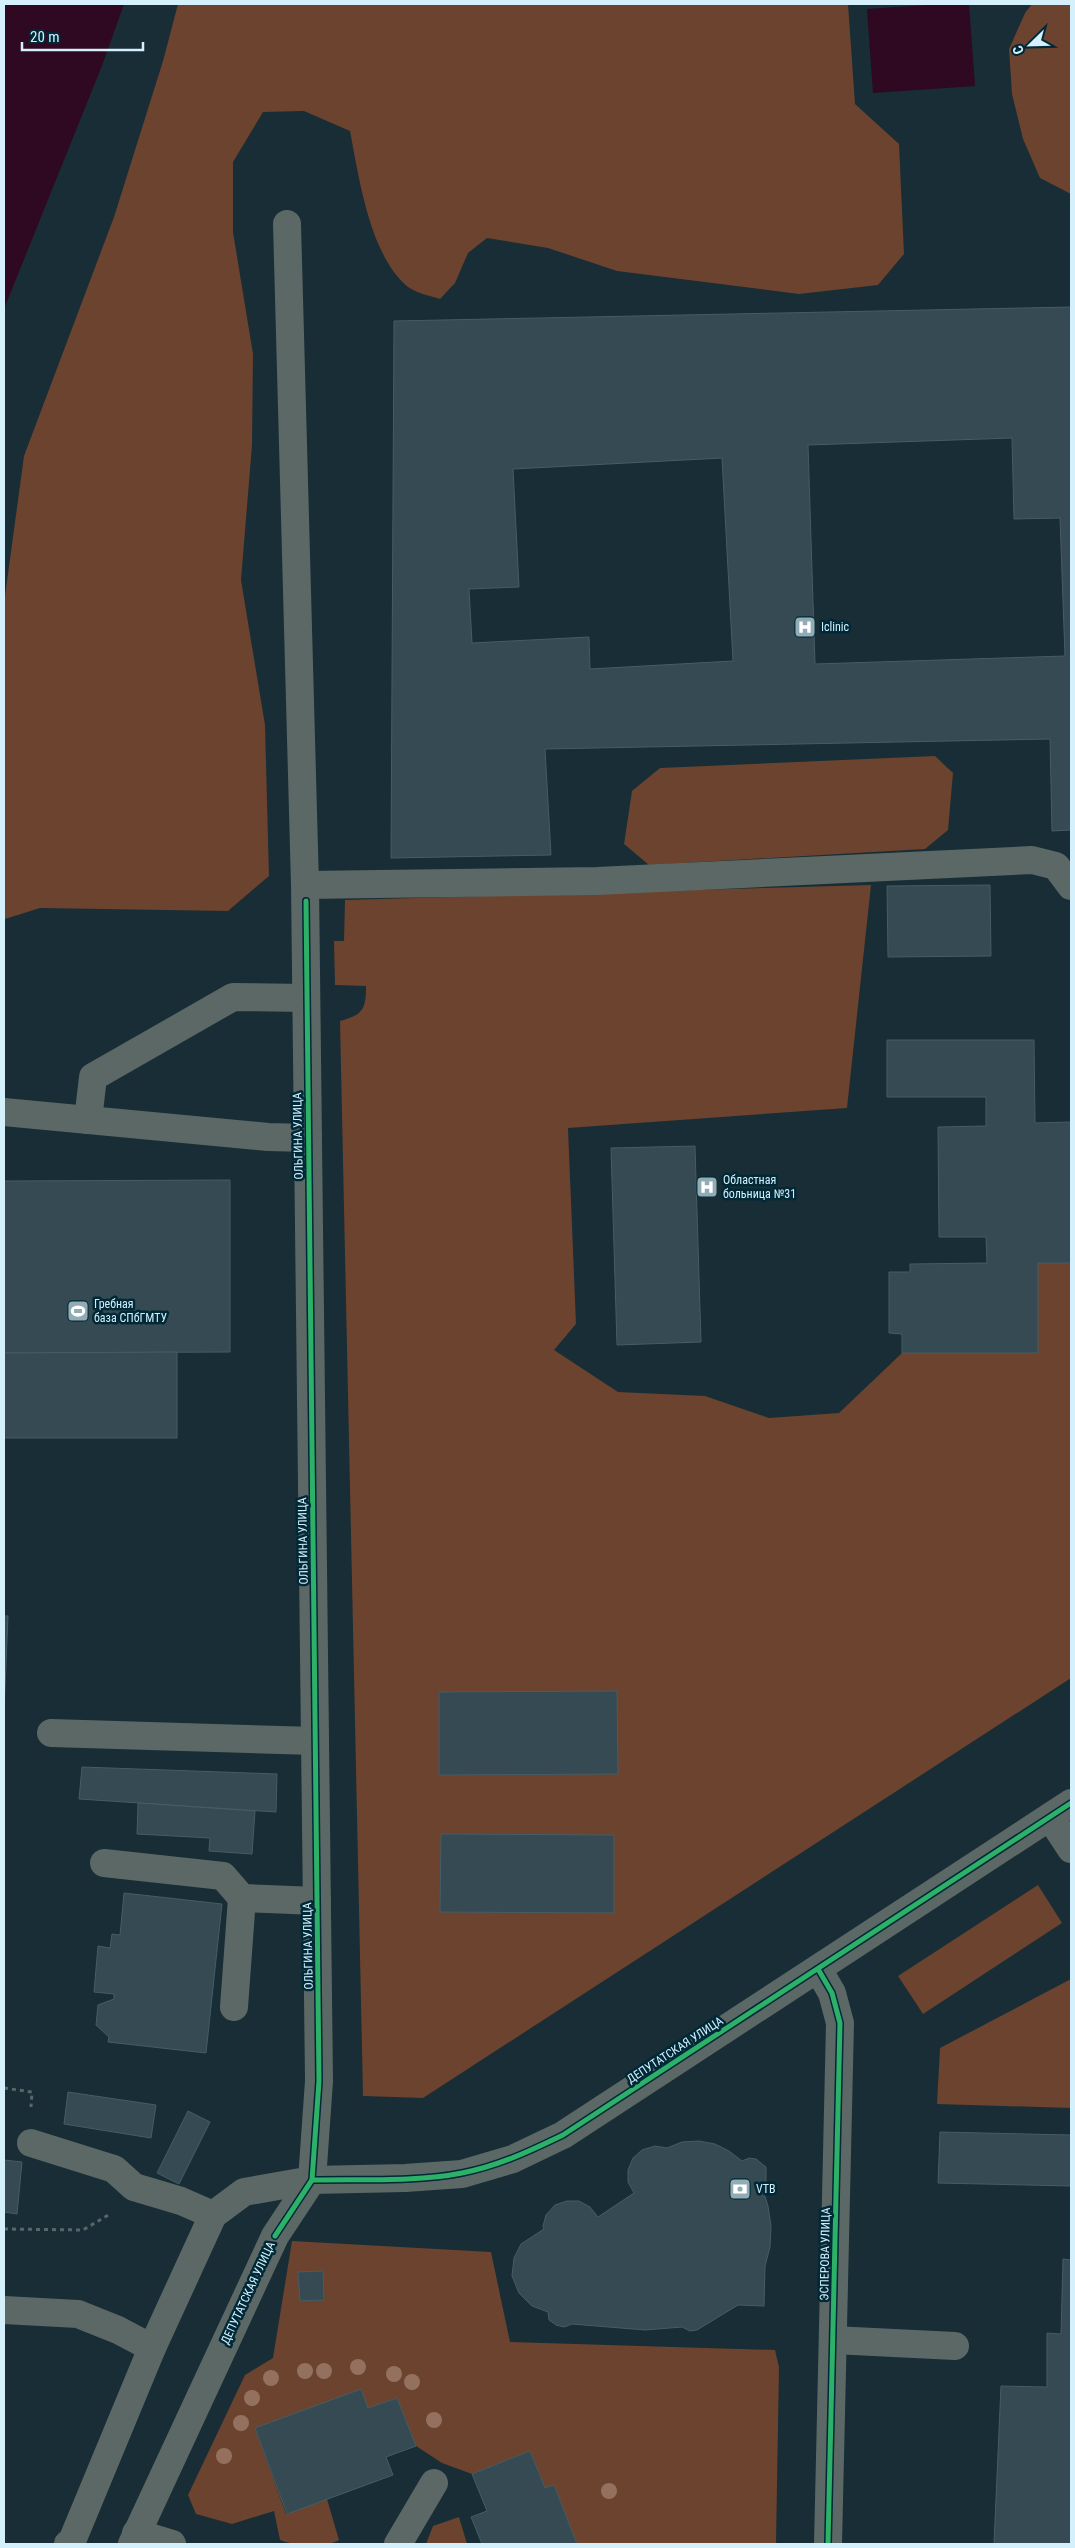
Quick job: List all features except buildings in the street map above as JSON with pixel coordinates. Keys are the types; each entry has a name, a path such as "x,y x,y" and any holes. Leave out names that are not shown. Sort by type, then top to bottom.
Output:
{"street":[{"name":"ОЛЬГИНА УЛИЦА","path":"287,224 306,893 320,2081 312,2180"},
{"path":"306,893 1032,860 1056,866 1071,886"},
{"path":"88,1120 93,1077 232,997 306,998"},
{"path":"4,1112 268,1138 308,1138"},
{"path":"51,1733 316,1741"},
{"path":"1060,1810 1071,1850"},
{"name":"ДЕПУТАТСКАЯ УЛИЦА","path":"134,2538 275,2236 312,2180 405,2178 462,2174 513,2159 563,2135 1060,1810"},
{"path":"104,1863 223,1876 242,1898 234,2008"},
{"path":"242,1898 317,1901"},
{"name":"ЭСПЕРОВА УЛИЦА","path":"818,1969 832,1992 840,2023 828,2544"},
{"path":"31,2143 114,2169 134,2187 181,2201 213,2215"},
{"path":"68,2544 72,2541 152,2348 213,2215 244,2192 312,2180"},
{"path":"4,2310 78,2314 118,2330 152,2348"},
{"path":"833,2340 955,2346"},
{"path":"398,2544 434,2483"},
{"path":"134,2538 172,2544"}],"path":[{"path":"4,2229 83,2230 108,2217 134,2187"}],"shaded area":[{"path":"4,4 124,4 103,63 4,309"},
{"path":"178,4 848,4 855,104 899,144 904,254 878,285 799,294 617,271 548,248 487,238 468,253 455,283 440,299 419,293 408,287 395,273 384,256 375,236 362,193 350,131 304,111 263,112 233,162 233,232 253,354 252,445 241,580 265,725 269,876 228,911 40,908 5,919 4,603 24,456 114,217 163,61"},
{"path":"969,4 975,86 873,93 867,9"},
{"path":"1032,4 1071,4 1071,194 1040,178 1023,139 1012,94 1009,49 1025,13"},
{"path":"935,756 953,773 948,830 925,849 649,865 624,844 632,791 660,768"},
{"path":"871,885 847,1108 568,1128 576,1324 554,1350 618,1392 705,1396 769,1418 839,1413 902,1353 1038,1353 1038,1263 1071,1263 1071,1678 423,2098 363,2096 340,1021 354,1016 362,1010 366,986 335,985 334,941 344,941 345,900"},
{"path":"1038,1885 1062,1923 923,2014 898,1976"},
{"path":"1071,1979 1071,2108 937,2104 940,2048"},
{"path":"292,2241 491,2252 510,2342 775,2350 779,2367 776,2544 577,2544 554,2485 545,2488 530,2451 472,2474 442,2463 416,2446 397,2398 368,2408 255,2428 286,2514 327,2499 339,2540 333,2543 310,2545 294,2544 280,2540 274,2511 232,2524 196,2514 188,2495 245,2375 273,2358"},
{"path":"459,2517 467,2544 426,2544 433,2526"}],"cycle path":[{"path":"275,2236 312,2180 319,2081 306,901"},
{"path":"312,2180 407,2179 462,2173 501,2162 563,2135 1071,1803"},
{"path":"818,1969 832,1993 840,2023 828,2544"}],"place":[{"name":"Iclinic","path":"805,627"},
{"name":"Областная больница №31","path":"707,1187"},
{"name":"Гребная база СПбГМТУ","path":"78,1311"},
{"name":"VTB","path":"740,2189"}]}
